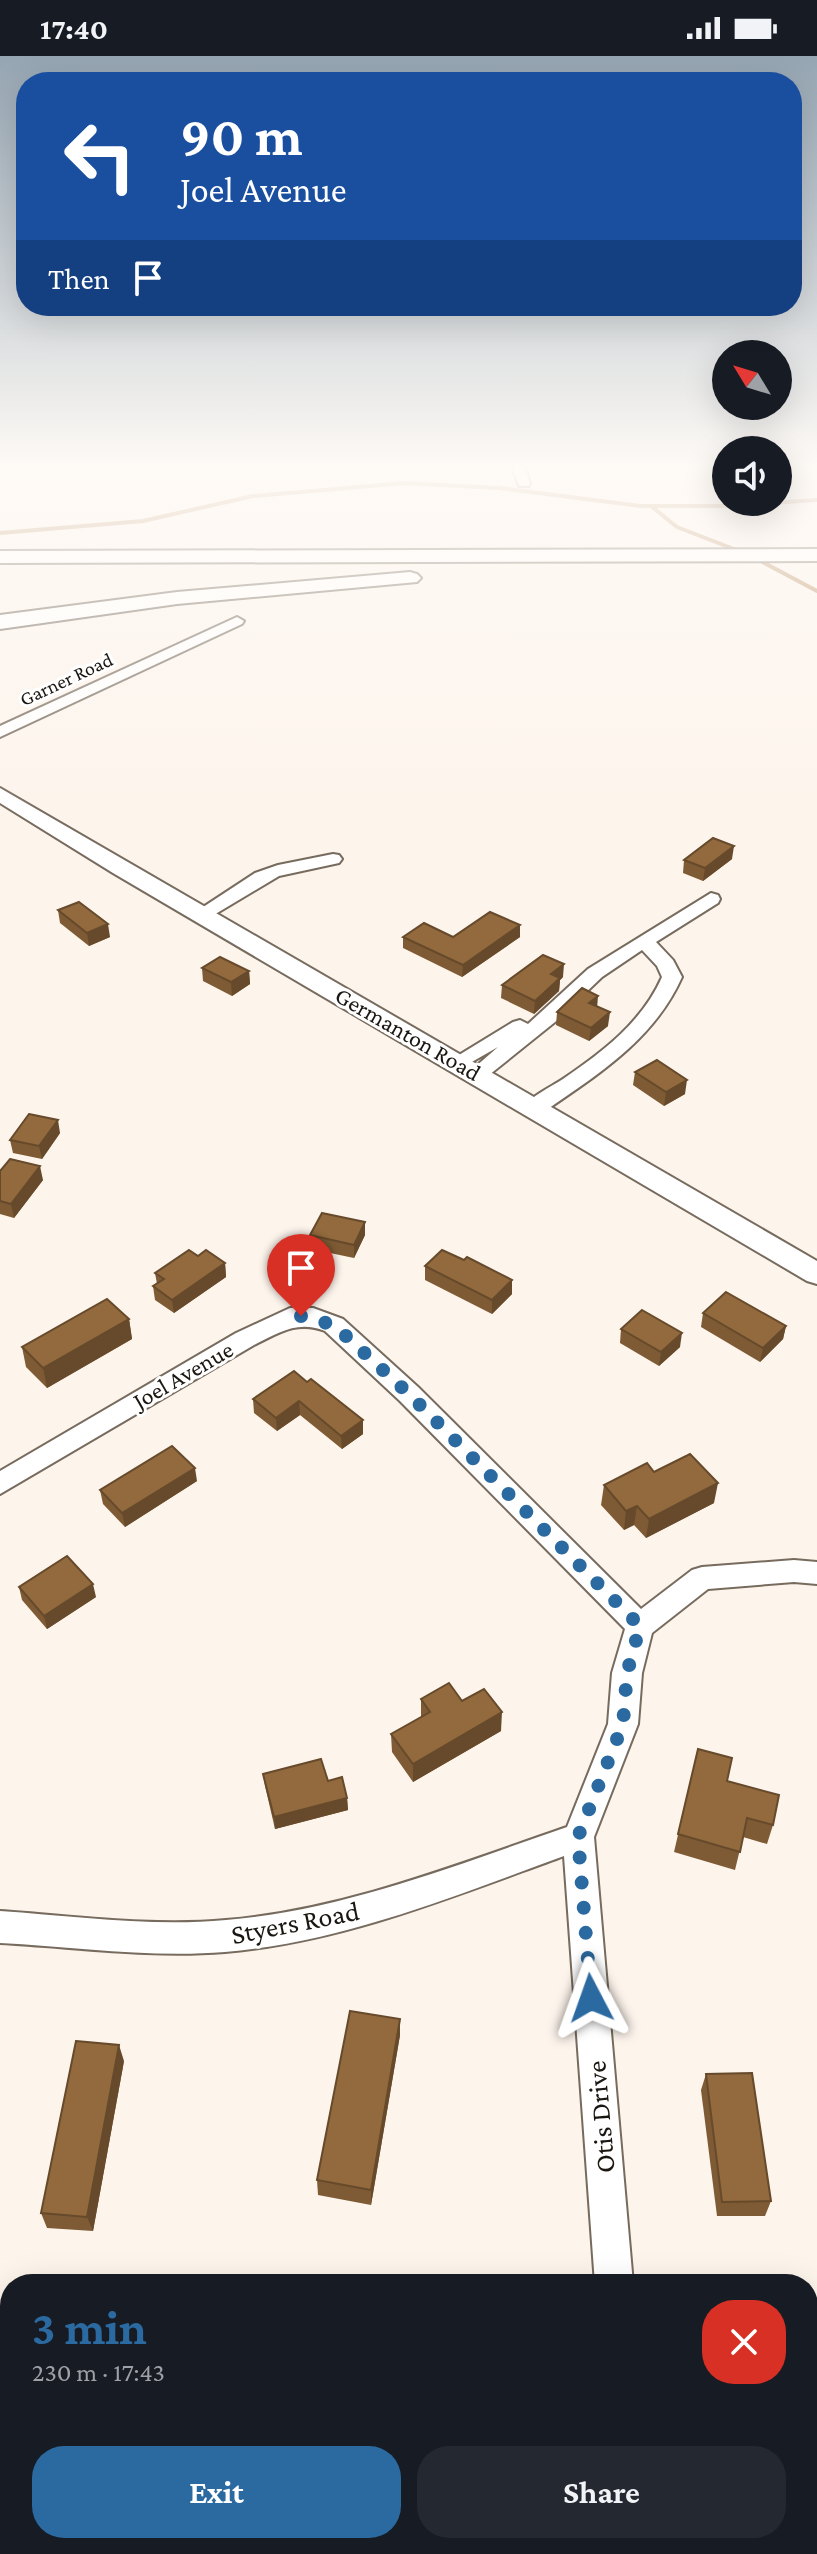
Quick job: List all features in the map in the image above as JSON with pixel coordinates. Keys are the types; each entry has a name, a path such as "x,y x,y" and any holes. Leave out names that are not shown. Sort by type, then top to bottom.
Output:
{"highway":[{"path":"0,622 192,596 347,583"}],"main road":[{"name":"Germanton Road","path":"0,794 200,915 817,1274"}],"street":[{"name":"Garner Road","path":"0,732 237,621"},
{"path":"200,915 262,877 284,869 314,867 333,859"},
{"path":"467,1068 567,997 595,973 711,899"},
{"path":"534,1108 638,1029 667,992 672,977 666,964 644,941"},
{"name":"Joel Avenue","path":"0,1484 245,1339 290,1317 313,1317 334,1325 409,1394 640,1626"},
{"path":"640,1626 702,1578 794,1571 817,1573"},
{"name":"Otis Drive","path":"613,2274 578,1837 623,1724 627,1673 640,1626"},
{"name":"Styers Road","path":"0,1927 166,1937 225,1936 284,1928 370,1908 578,1837"}],"building":[{"path":"713,838 734,846 705,868 684,860"},
{"path":"79,902 108,924 87,933 58,910"},
{"path":"490,912 520,925 463,965 403,937 424,923 453,937"},
{"path":"543,955 564,964 551,974 560,978 535,1001 502,985"},
{"path":"220,957 249,971 231,982 202,968"},
{"path":"582,988 598,996 589,1003 610,1012 591,1028 557,1012"},
{"path":"657,1060 687,1080 666,1092 635,1072"},
{"path":"29,1114 58,1120 39,1146 10,1140"},
{"path":"10,1159 40,1166 11,1204 0,1201 0,1171"},
{"path":"322,1213 365,1222 354,1245 310,1235"},
{"path":"189,1250 198,1256 206,1250 225,1263 172,1300 153,1286 164,1279 155,1273"},
{"path":"442,1250 464,1260 467,1257 512,1280 492,1300 425,1266"},
{"path":"726,1292 786,1326 763,1348 703,1313"},
{"path":"107,1299 129,1319 43,1368 22,1347"},
{"path":"642,1310 682,1333 661,1352 621,1329"},
{"path":"294,1371 307,1382 311,1379 363,1420 341,1436 299,1401 276,1418 253,1399"},
{"path":"172,1446 195,1468 122,1513 100,1490"},
{"path":"690,1454 718,1483 649,1519 637,1506 626,1511 604,1485 647,1463 654,1472"},
{"path":"67,1556 93,1584 44,1616 19,1587"},
{"path":"449,1683 462,1701 484,1689 502,1712 413,1764 391,1734 430,1712 421,1699"},
{"path":"698,1749 732,1758 727,1781 779,1795 773,1825 747,1818 740,1852 678,1834"},
{"path":"321,1759 328,1781 342,1777 347,1798 274,1817 263,1774"},
{"path":"350,2011 400,2019 371,2190 317,2180"},
{"path":"76,2041 119,2045 87,2217 41,2213"},
{"path":"752,2073 771,2201 722,2202 706,2074"}],"waterway":[{"path":"801,583 817,591"}],"route":[{"path":"301,1316 325,1320 334,1325 409,1394 640,1626 627,1673 623,1724 578,1837 591,1998"}]}
